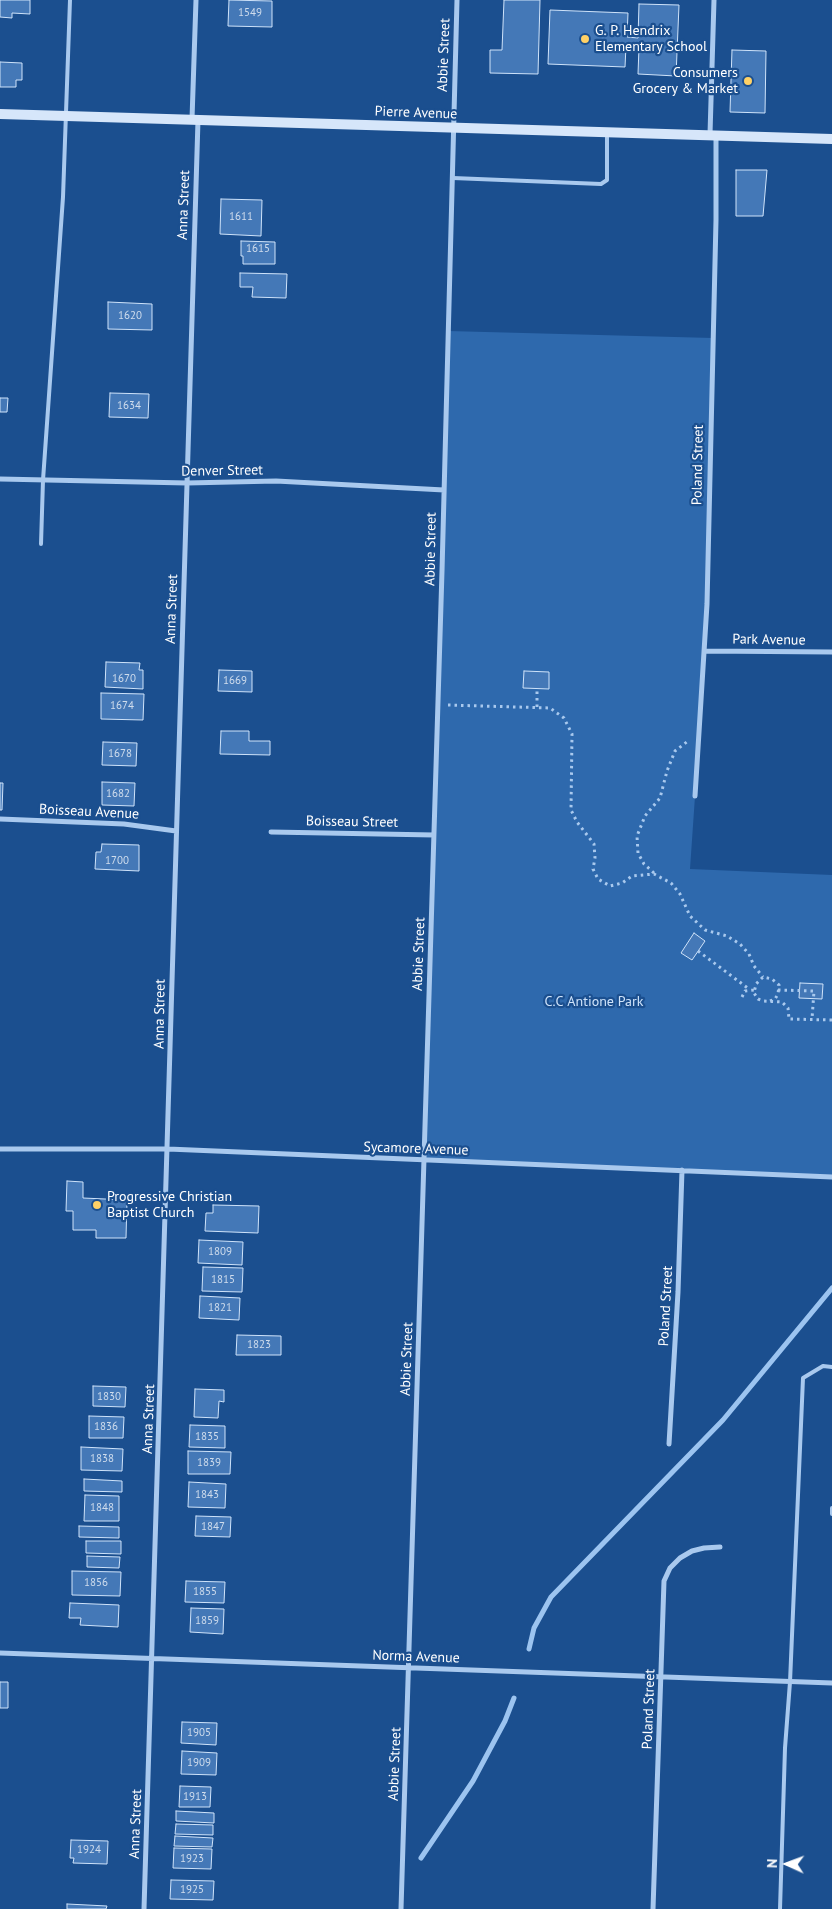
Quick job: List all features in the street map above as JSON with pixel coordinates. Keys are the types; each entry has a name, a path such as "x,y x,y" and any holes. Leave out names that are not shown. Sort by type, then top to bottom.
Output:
{"main road":[{"name":"Pierre Avenue","path":"0,114 832,139"}],"street":[{"name":"Anna Street","path":"144,1909 187,483 196,0"},
{"name":"Abbie Street","path":"401,1909 410,1668 457,0"},
{"name":"Poland Street","path":"695,796 705,651 716,220 713,135 714,0"},
{"name":"Denver Street","path":"0,479 187,483 276,481 444,490"},
{"name":"Park Avenue","path":"705,651 832,652"},
{"name":"Boisseau Avenue","path":"0,819 124,824 176,832"},
{"name":"Boisseau Street","path":"271,832 434,835"},
{"name":"Sycamore Avenue","path":"0,1149 168,1149 832,1176"},
{"name":"Poland Street","path":"669,1444 678,1292 682,1170"},
{"name":"Poland Street","path":"653,1909 664,1581 670,1568 680,1558 692,1551 720,1547"},
{"name":"Norma Avenue","path":"0,1653 832,1683"}],"lane":[{"path":"41,544 43,480 63,197 70,0"},
{"path":"453,178 601,184 608,180 608,132"},
{"path":"780,1909 785,1748 790,1682 803,1378 823,1366 832,1367"},
{"path":"832,1508 832,1514"}],"path":[{"path":"537,707 538,688"},
{"path":"448,704 550,708 564,718 572,734 571,810 576,822 594,844 595,858 593,869 598,879 610,886 622,883 632,876 654,874"},
{"path":"700,736 688,741 675,751 667,771 660,798 645,816 637,836 638,853 644,864 654,874 672,883 680,894 690,916 705,930 727,936 740,944 749,954 754,966 763,977 777,982 778,990 775,999 770,1001"},
{"path":"698,951 749,989 754,990"},
{"path":"763,977 758,981 754,990 758,999 782,1002 788,1008 789,1019 832,1020"},
{"path":"742,997 745,991 749,989"},
{"path":"778,990 814,991 812,1019"}],"green space":[{"name":"C.C Antione Park","path":"448,331 713,338 705,651 690,869 832,875 832,1177 423,1161"}],"building":[{"path":"0,0 30,0 30,14 12,13 12,18 0,17"},
{"path":"229,0 272,1 272,27 228,26"},
{"path":"504,0 540,0 538,74 490,73 490,50 502,50"},
{"name":"G. P. Hendrix Elementary School","path":"639,4 679,5 676,76 638,74 639,47 626,46 625,67 548,64 550,10 628,13 627,37 638,38"},
{"name":"Consumers Grocery & Market","path":"732,50 766,51 765,113 730,112"},
{"path":"0,62 22,63 22,80 16,80 16,87 0,87"},
{"path":"736,170 767,170 763,216 736,216"},
{"path":"221,199 262,200 261,236 220,234"},
{"path":"241,241 275,242 275,264 243,264"},
{"path":"240,273 287,274 286,298 252,297 253,287 240,287"},
{"path":"108,302 152,304 152,330 108,329"},
{"path":"110,393 149,394 148,418 109,417"},
{"path":"0,398 8,398 7,412 0,412"},
{"path":"106,662 140,663 139,670 143,670 143,689 105,687"},
{"path":"219,670 252,671 252,692 218,691"},
{"path":"524,671 549,672 549,689 523,688"},
{"path":"101,693 144,694 143,720 101,719"},
{"path":"221,731 249,731 249,741 270,741 270,755 220,754"},
{"path":"103,742 137,743 136,766 102,765"},
{"path":"102,782 135,783 134,806 102,805"},
{"path":"0,783 3,783 2,810 0,810"},
{"path":"102,844 139,845 139,871 95,869 96,852 101,852"},
{"path":"694,933 705,941 692,960 681,953"},
{"path":"800,983 823,984 822,999 799,998"},
{"name":"Progressive Christian Baptist Church","path":"67,1181 83,1182 83,1198 127,1200 126,1238 96,1238 96,1230 73,1230 73,1211 66,1211"},
{"path":"213,1205 259,1206 258,1233 205,1231 206,1213 213,1213"},
{"path":"199,1240 243,1242 242,1265 198,1263"},
{"path":"203,1267 243,1268 242,1292 202,1291"},
{"path":"200,1296 240,1298 239,1320 199,1318"},
{"path":"237,1335 281,1336 281,1355 236,1355"},
{"path":"93,1386 126,1387 125,1407 93,1406"},
{"path":"195,1389 224,1390 224,1402 219,1401 218,1418 194,1417"},
{"path":"89,1416 124,1417 123,1438 89,1438"},
{"path":"190,1425 225,1426 225,1448 189,1447"},
{"path":"81,1447 123,1449 122,1471 81,1470"},
{"path":"188,1451 231,1452 230,1474 188,1474"},
{"path":"84,1479 122,1481 122,1492 84,1491"},
{"path":"189,1482 226,1484 225,1508 188,1507"},
{"path":"85,1495 119,1496 119,1521 84,1521"},
{"path":"196,1516 231,1517 230,1537 195,1536"},
{"path":"79,1526 119,1527 119,1538 79,1537"},
{"path":"86,1541 121,1541 121,1554 86,1553"},
{"path":"87,1556 120,1557 119,1568 87,1567"},
{"path":"72,1571 121,1572 120,1596 72,1595"},
{"path":"186,1581 225,1582 224,1603 185,1602"},
{"path":"70,1603 119,1605 118,1627 80,1625 81,1618 69,1618"},
{"path":"191,1608 224,1609 223,1634 190,1632"},
{"path":"0,1682 8,1682 8,1708 0,1708"},
{"path":"182,1722 217,1723 216,1745 181,1743"},
{"path":"182,1751 217,1753 216,1775 181,1774"},
{"path":"180,1786 211,1787 210,1807 179,1807"},
{"path":"176,1811 214,1813 214,1823 176,1821"},
{"path":"176,1824 213,1825 213,1835 175,1834"},
{"path":"175,1836 213,1838 212,1847 174,1846"},
{"path":"71,1840 108,1841 107,1864 73,1863 74,1858 70,1858"},
{"path":"174,1848 212,1849 211,1869 173,1868"},
{"path":"171,1880 214,1881 213,1900 170,1899"},
{"path":"67,1904 107,1906 106,1909 67,1909"}],"waterway":[{"path":"529,1649 534,1628 551,1597 723,1420 832,1288"},
{"path":"421,1858 473,1781 505,1721 514,1698"}],"place":[{"name":"G. P. Hendrix Elementary School","path":"585,39"},
{"name":"Consumers Grocery & Market","path":"748,81"},
{"name":"Progressive Christian Baptist Church","path":"97,1205"}]}
